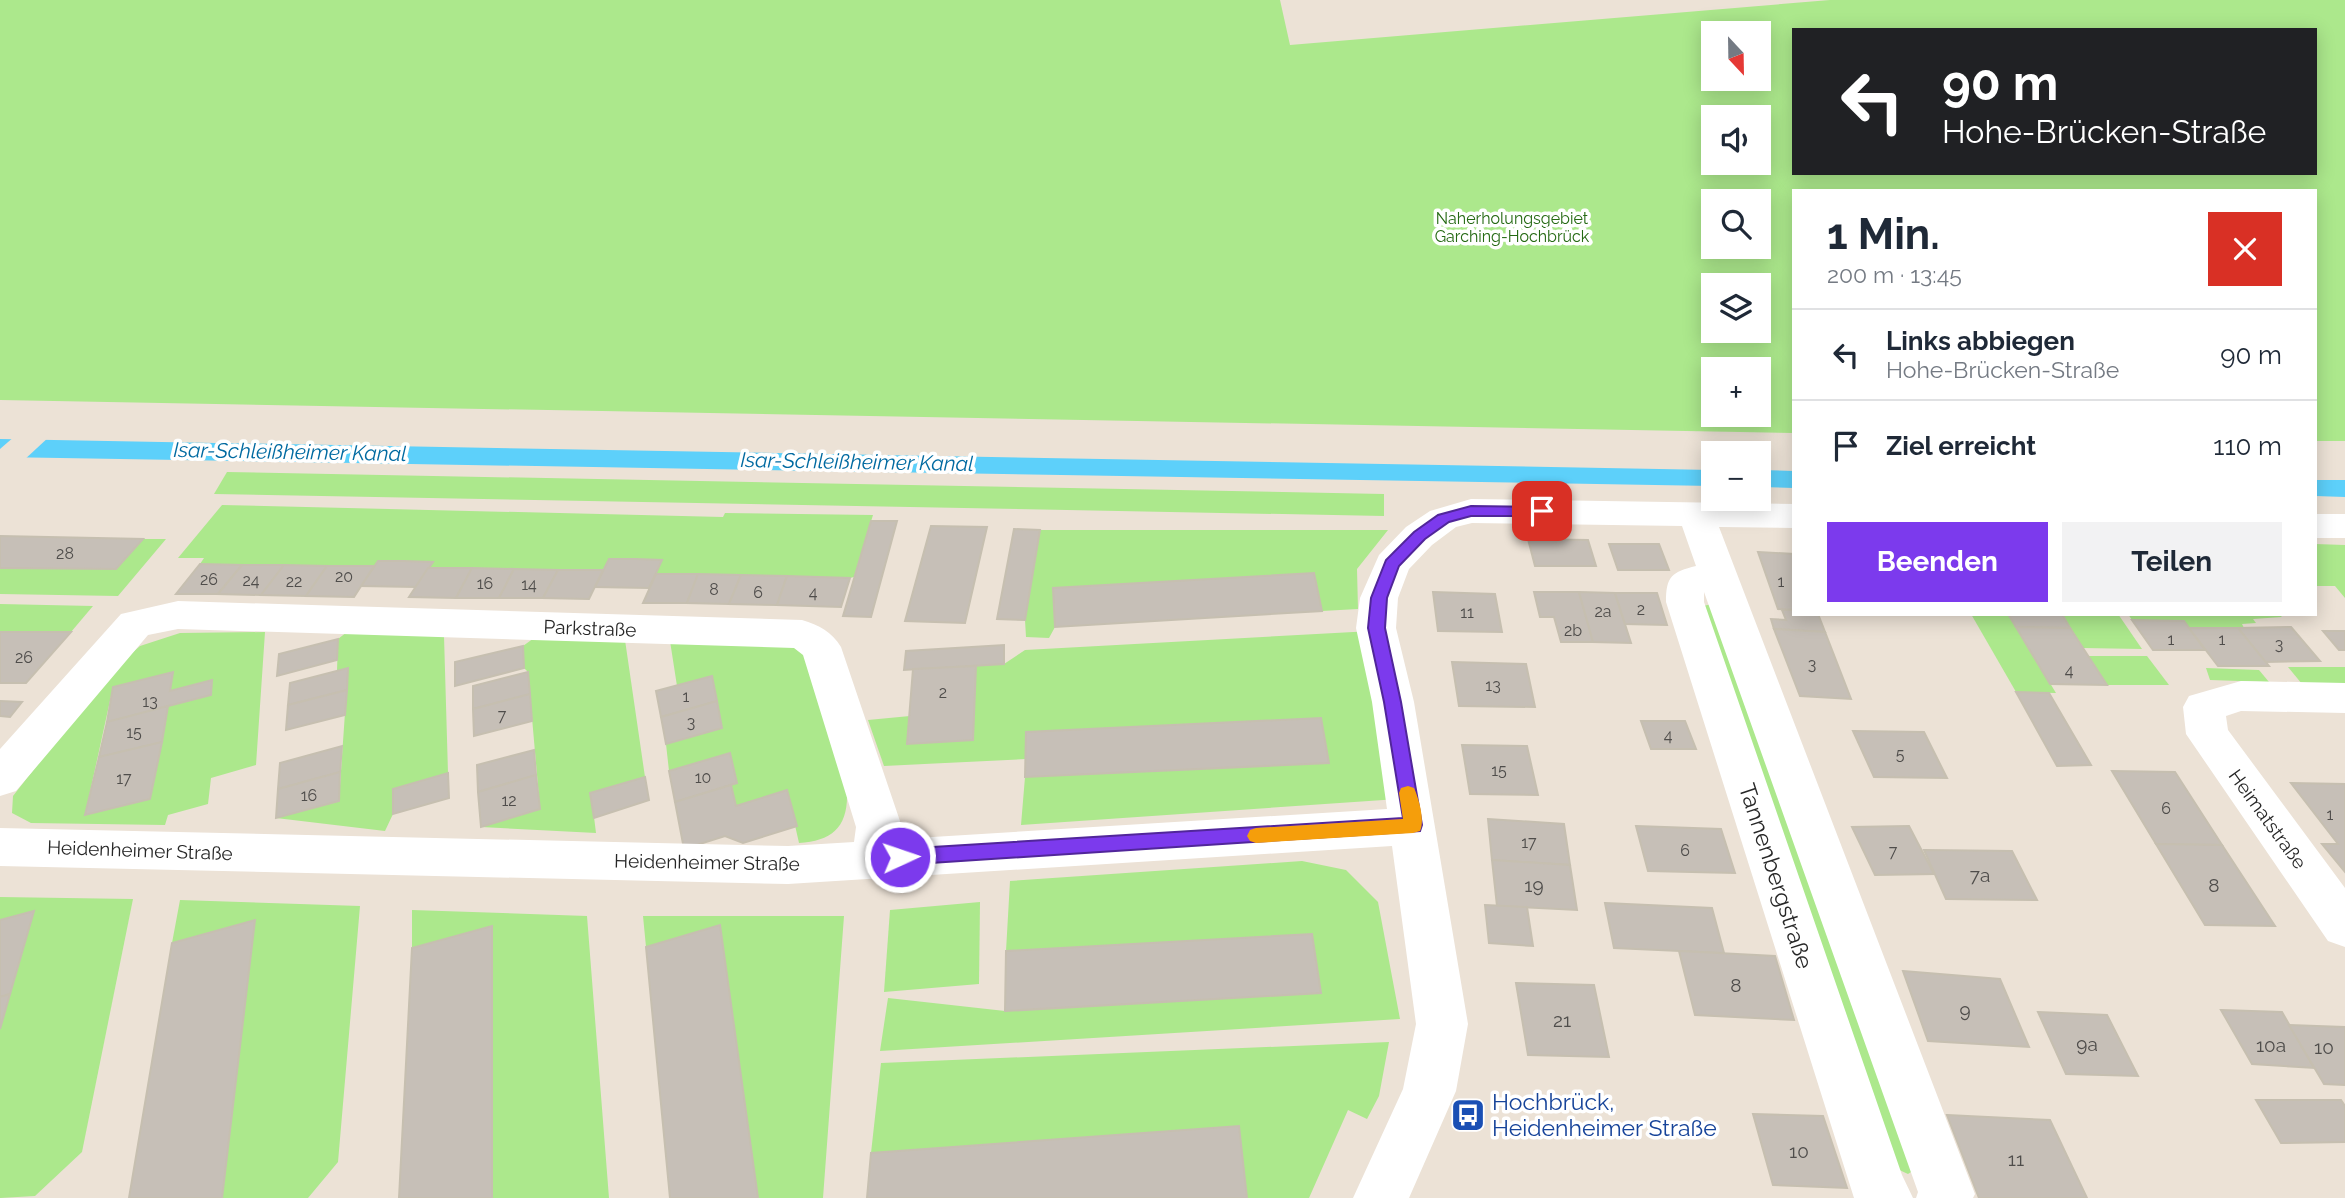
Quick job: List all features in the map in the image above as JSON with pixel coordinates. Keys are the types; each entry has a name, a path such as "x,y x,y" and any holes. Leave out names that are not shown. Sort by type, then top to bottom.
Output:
{"street":[{"path":"1381,1198 1429,1091 1442,1024 1393,702 1376,628 1379,598 1392,564 1419,536 1443,519 1471,511 1792,516"},
{"path":"1696,514 1947,1194 1944,1198"},
{"path":"2317,526 2345,526"},
{"name":"Tannenbergstraße","path":"1718,579 1696,579 1685,585 1685,602 1880,1192 1885,1198"},
{"name":"Parkstraße","path":"0,779 135,625 178,615 802,634 821,647 870,795 879,827 874,858"},
{"name":"Heimatstraße","path":"2345,698 2241,696 2204,707 2207,734 2345,926"},
{"name":"Heidenheimer Straße","path":"0,846 788,865 1413,825"}],"green space":[{"name":"Naherholungsgebiet Garching-Hochbrück","path":"0,0 1280,0 1290,45 1830,0 2345,0 2345,441 2317,441 2317,189 1792,189 1792,433 0,400"},
{"path":"227,472 1384,494 1384,516 214,494"},
{"path":"222,505 723,517 725,513 873,515 854,577 850,578 656,574 661,560 609,559 603,570 428,568 432,562 378,561 374,566 200,564 204,558 178,558"},
{"path":"1040,530 1388,530 1357,569 1358,609 1322,611 1313,573 1054,588 1055,627 1049,638 1026,637 1025,620"},
{"path":"143,539 166,539 118,596 0,594 0,568 116,569"},
{"path":"2317,544 2345,545 2345,598 2335,586 2317,586"},
{"path":"0,604 93,606 71,632 0,632"},
{"path":"1712,604 1917,1168 1908,1174 1895,1168 1703,606"},
{"path":"1972,616 2009,616 2056,693 2016,692"},
{"path":"2063,616 2119,616 2142,649 2083,648"},
{"path":"2129,616 2282,617 2253,619 2256,623 2242,624 2244,628 2189,628 2184,621 2132,620"},
{"path":"1372,631 1398,799 1021,825 1025,777 1329,763 1321,718 1027,732 1026,759 884,766 868,720 910,716 908,744 973,740 976,666 1004,664 1025,650"},
{"path":"265,632 256,765 211,778 208,804 168,815 165,825 31,823 12,813 13,796 125,659 140,646 180,633","holes":["172,672 170,691 210,695 168,706 162,742 85,815 113,687"]},
{"path":"347,632 444,636 448,773 393,789 393,814 385,831 276,818 339,800 348,669 337,671 338,639"},
{"path":"534,638 625,640 645,777 591,793 596,833 481,827 540,809 528,672 524,668 523,646"},
{"path":"670,641 801,644 847,793 845,815 836,830 821,839 799,843 787,790 736,806 731,785 669,771 666,744 722,727 712,677 677,686"},
{"path":"2088,656 2147,656 2169,685 2107,685"},
{"path":"2288,667 2345,667 2345,684 2302,684"},
{"path":"2206,668 2259,670 2269,682 2210,680"},
{"path":"1302,861 1346,870 1378,902 1400,1019 880,1051 888,998 1005,1011 1321,993 1312,934 1006,951 1010,881"},
{"path":"0,897 133,899 82,1152 35,1196 0,1198"},
{"path":"180,900 360,906 338,1162 308,1198 222,1198 255,920 172,943"},
{"path":"980,902 979,984 884,992 890,910"},
{"path":"412,910 587,916 609,1198 492,1198 492,926 412,948"},
{"path":"643,916 844,916 823,1198 758,1198 717,926 646,947"},
{"path":"1389,1042 1379,1096 1367,1119 1348,1110 1309,1198 1247,1198 1238,1126 871,1153 881,1063"}],"water":[{"name":"Isar-Schleißheimer Kanal","path":"0,439 1701,470 1701,486 0,457"},
{"path":"1771,470 1792,471 1792,488 1771,487"},
{"path":"2317,480 2345,480 2345,497 2317,496"}],"pier":[{"path":"15,436 50,436 23,461 0,460 0,449"}],"building":[{"path":"871,521 897,521 871,617 843,616"},
{"path":"931,526 987,527 965,623 905,621"},
{"path":"1014,529 1040,530 1025,620 997,619"},
{"path":"0,536 143,539 116,569 0,568"},
{"path":"1528,539 1588,540 1596,566 1535,566"},
{"path":"1609,544 1659,544 1669,570 1618,570"},
{"path":"1758,552 1792,554 1792,610 1778,609"},
{"path":"609,559 662,560 649,588 595,587"},
{"path":"378,561 433,562 416,587 361,586"},
{"path":"200,564 242,565 218,594 176,594"},
{"path":"242,565 284,565 261,595 218,594"},
{"path":"284,565 327,566 306,596 261,595"},
{"path":"327,566 374,566 354,597 306,596"},
{"path":"428,568 472,568 456,598 409,597"},
{"path":"472,568 514,569 499,598 456,598"},
{"path":"514,569 558,570 543,598 499,598"},
{"path":"558,570 603,570 589,599 543,598"},
{"path":"1314,573 1322,611 1055,627 1053,588"},
{"path":"656,574 698,574 687,603 643,603"},
{"path":"698,574 741,575 729,604 687,603"},
{"path":"741,575 787,576 777,605 729,604"},
{"path":"787,576 850,578 841,607 777,605"},
{"path":"1433,592 1495,594 1502,632 1438,631"},
{"path":"1534,592 1579,592 1593,642 1561,642 1554,617 1540,617"},
{"path":"1579,592 1615,593 1631,643 1593,642"},
{"path":"1615,593 1657,593 1667,625 1625,624"},
{"path":"1782,610 1792,610 1792,616 1819,616 1825,632 1774,629 1771,619 1786,620"},
{"path":"2009,616 2063,616 2070,628 2016,627"},
{"path":"2132,620 2184,621 2205,650 2153,650"},
{"path":"2016,627 2070,628 2107,685 2050,684"},
{"path":"2291,627 2320,661 2265,662 2238,628"},
{"path":"2189,628 2238,628 2269,666 2218,666"},
{"path":"1774,629 1825,632 1851,699 1800,696"},
{"path":"2323,631 2345,631 2345,650 2339,650"},
{"path":"0,632 71,632 26,683 0,683"},
{"path":"338,639 337,660 277,676 279,654"},
{"path":"1004,645 1004,664 904,670 906,651"},
{"path":"523,646 524,668 455,686 455,662"},
{"path":"1452,662 1526,664 1535,707 1459,706"},
{"path":"976,666 973,740 907,744 913,669"},
{"path":"348,668 347,690 288,705 290,683"},
{"path":"173,672 170,691 212,680 211,695 107,722 113,687"},
{"path":"528,672 530,694 473,709 473,686"},
{"path":"712,676 717,701 661,717 656,691"},
{"path":"347,690 345,715 286,730 288,705"},
{"path":"2016,692 2049,693 2091,765 2057,766"},
{"path":"530,694 532,721 474,736 473,709"},
{"path":"0,701 22,702 10,717 0,716"},
{"path":"717,701 722,728 666,744 661,717"},
{"path":"168,706 162,742 99,757 107,722"},
{"path":"1321,718 1329,763 1025,777 1026,732"},
{"path":"1641,721 1685,721 1696,749 1651,749"},
{"path":"1853,731 1924,732 1947,778 1874,777"},
{"path":"162,742 150,799 85,815 99,757"},
{"path":"1462,745 1527,746 1538,795 1470,794"},
{"path":"342,746 340,772 278,789 280,763"},
{"path":"534,750 536,775 478,792 477,765"},
{"path":"730,753 737,783 675,802 669,771"},
{"path":"2112,771 2175,772 2222,845 2156,844"},
{"path":"340,772 339,801 276,818 278,789"},
{"path":"448,773 449,798 393,814 393,789"},
{"path":"536,775 540,809 481,827 478,792"},
{"path":"645,777 649,800 594,818 590,793"},
{"path":"2291,783 2345,784 2345,872 2322,844 2338,844"},
{"path":"731,785 736,806 787,790 797,826 743,843 725,836 684,849 675,802"},
{"path":"1488,819 1564,824 1570,865 1492,860"},
{"path":"1636,826 1721,829 1735,873 1648,871"},
{"path":"1909,826 1934,874 1875,875 1852,827"},
{"path":"2156,844 2222,845 2275,926 2205,925"},
{"path":"1924,850 2012,851 2037,900 1946,899"},
{"path":"1492,860 1570,865 1577,910 1497,906"},
{"path":"1605,903 1712,908 1724,953 1614,948"},
{"path":"1485,905 1527,907 1533,946 1489,943"},
{"path":"34,911 10,994 0,997 0,920"},
{"path":"255,920 222,1198 129,1198 172,943"},
{"path":"720,925 758,1198 670,1198 646,947"},
{"path":"492,926 492,1198 399,1198 412,948"},
{"path":"1312,934 1321,993 1005,1011 1006,951"},
{"path":"1679,951 1775,956 1794,1020 1695,1015"},
{"path":"1903,971 2000,979 2029,1047 1928,1041"},
{"path":"1516,983 1594,985 1609,1057 1528,1055"},
{"path":"10,994 0,1029 0,997"},
{"path":"2221,1010 2282,1012 2314,1068 2252,1064"},
{"path":"2038,1012 2107,1015 2138,1076 2066,1074"},
{"path":"2289,1025 2345,1027 2345,1085 2324,1084"},
{"path":"2256,1100 2341,1100 2345,1106 2345,1142 2281,1143"},
{"path":"1753,1114 1823,1116 1847,1188 1773,1185"},
{"path":"1947,1115 2050,1120 2087,1198 1979,1198"},
{"path":"1239,1126 1247,1198 867,1198 871,1153"}],"slow traffic":[{"path":"1256,836 1413,825 1408,793"}],"place":[{"name":"Hochbrück, Heidenheimer Straße","path":"1468,1115"}],"route":[{"path":"900,857 1413,825 1393,702 1376,628 1379,598 1392,564 1419,536 1443,519 1471,511 1542,511"}]}
